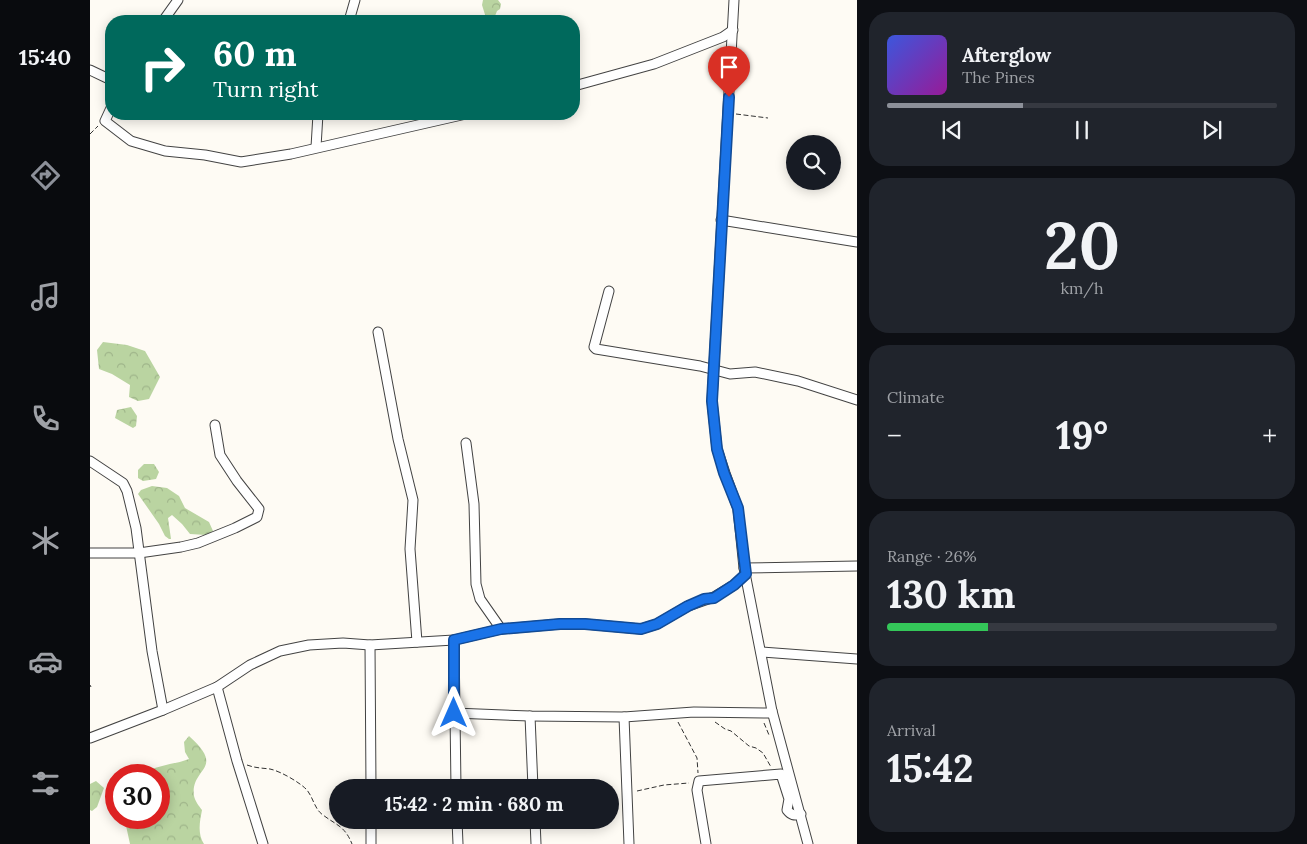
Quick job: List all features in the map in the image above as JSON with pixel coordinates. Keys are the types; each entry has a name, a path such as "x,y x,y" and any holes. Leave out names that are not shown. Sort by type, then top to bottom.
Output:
{"street":[{"path":"167,15 178,0"},
{"path":"351,15 355,0"},
{"path":"734,0 712,401 717,449 738,508 745,571 772,711 808,844"},
{"path":"580,84 654,64 723,37 733,30"},
{"path":"90,70 105,77"},
{"path":"316,147 318,120"},
{"path":"105,121 131,141 164,151 241,162 291,154 439,120"},
{"path":"721,220 857,242"},
{"path":"609,291 594,347 596,349 696,366 730,374 755,372 798,381 857,400"},
{"path":"378,332 398,439 413,500 410,549 417,642"},
{"path":"90,553 139,553 198,543 257,517 259,509 237,481 220,454 215,425"},
{"path":"466,443 474,504 476,584 480,599 501,629"},
{"path":"90,462 123,483 136,528 152,652 163,710"},
{"path":"90,738 217,687 250,664 280,651 309,644 343,643 370,645 454,640 501,629 576,624 641,629 657,624 704,599 714,598 734,585 745,571 857,566"},
{"path":"454,640 456,779"},
{"path":"370,645 371,779"},
{"path":"761,652 857,659"},
{"path":"217,687 237,761 263,844"},
{"path":"454,713 624,717 668,713 769,713 772,711"},
{"path":"530,716 533,779"},
{"path":"624,717 629,844"},
{"path":"706,844 698,782 781,774 789,799 787,810 790,814 801,814"},
{"path":"371,829 372,844"},
{"path":"457,829 458,844"},
{"path":"535,829 536,844"}],"path":[{"path":"728,114 768,118"},
{"path":"90,134 95,127 105,121"},
{"path":"706,712 710,718 763,753 776,774"},
{"path":"626,794 664,785 698,782 696,758 693,749 678,722 669,719 668,713"},
{"path":"237,761 255,768 280,772 303,786 309,792 321,815 335,822 346,832 352,844"}],"green space":[{"path":"483,0 498,0 501,4 495,15 485,15 482,5"},
{"path":"103,342 127,345 145,351 160,377 149,399 138,401 129,397 130,385 112,374 99,369 97,350"},
{"path":"131,407 137,416 136,426 133,428 115,418 117,410"},
{"path":"144,464 154,464 159,472 156,479 143,481 138,478 138,470"},
{"path":"152,486 167,488 179,496 185,508 209,522 213,531 206,535 190,534 172,515 168,518 171,539 169,539 165,536 138,494 141,490"},
{"path":"189,736 200,747 205,756 204,768 194,786 194,796 202,810 200,831 204,844 130,844 127,829 170,829 170,764 189,759 185,752 184,742"},
{"path":"96,781 104,788 97,807 92,811 90,810 90,784"}],"route":[{"path":"454,713 454,640 501,629 560,624 585,624 641,629 657,624 704,599 714,598 734,585 746,574 738,508 717,449 712,401 729,97"}]}
